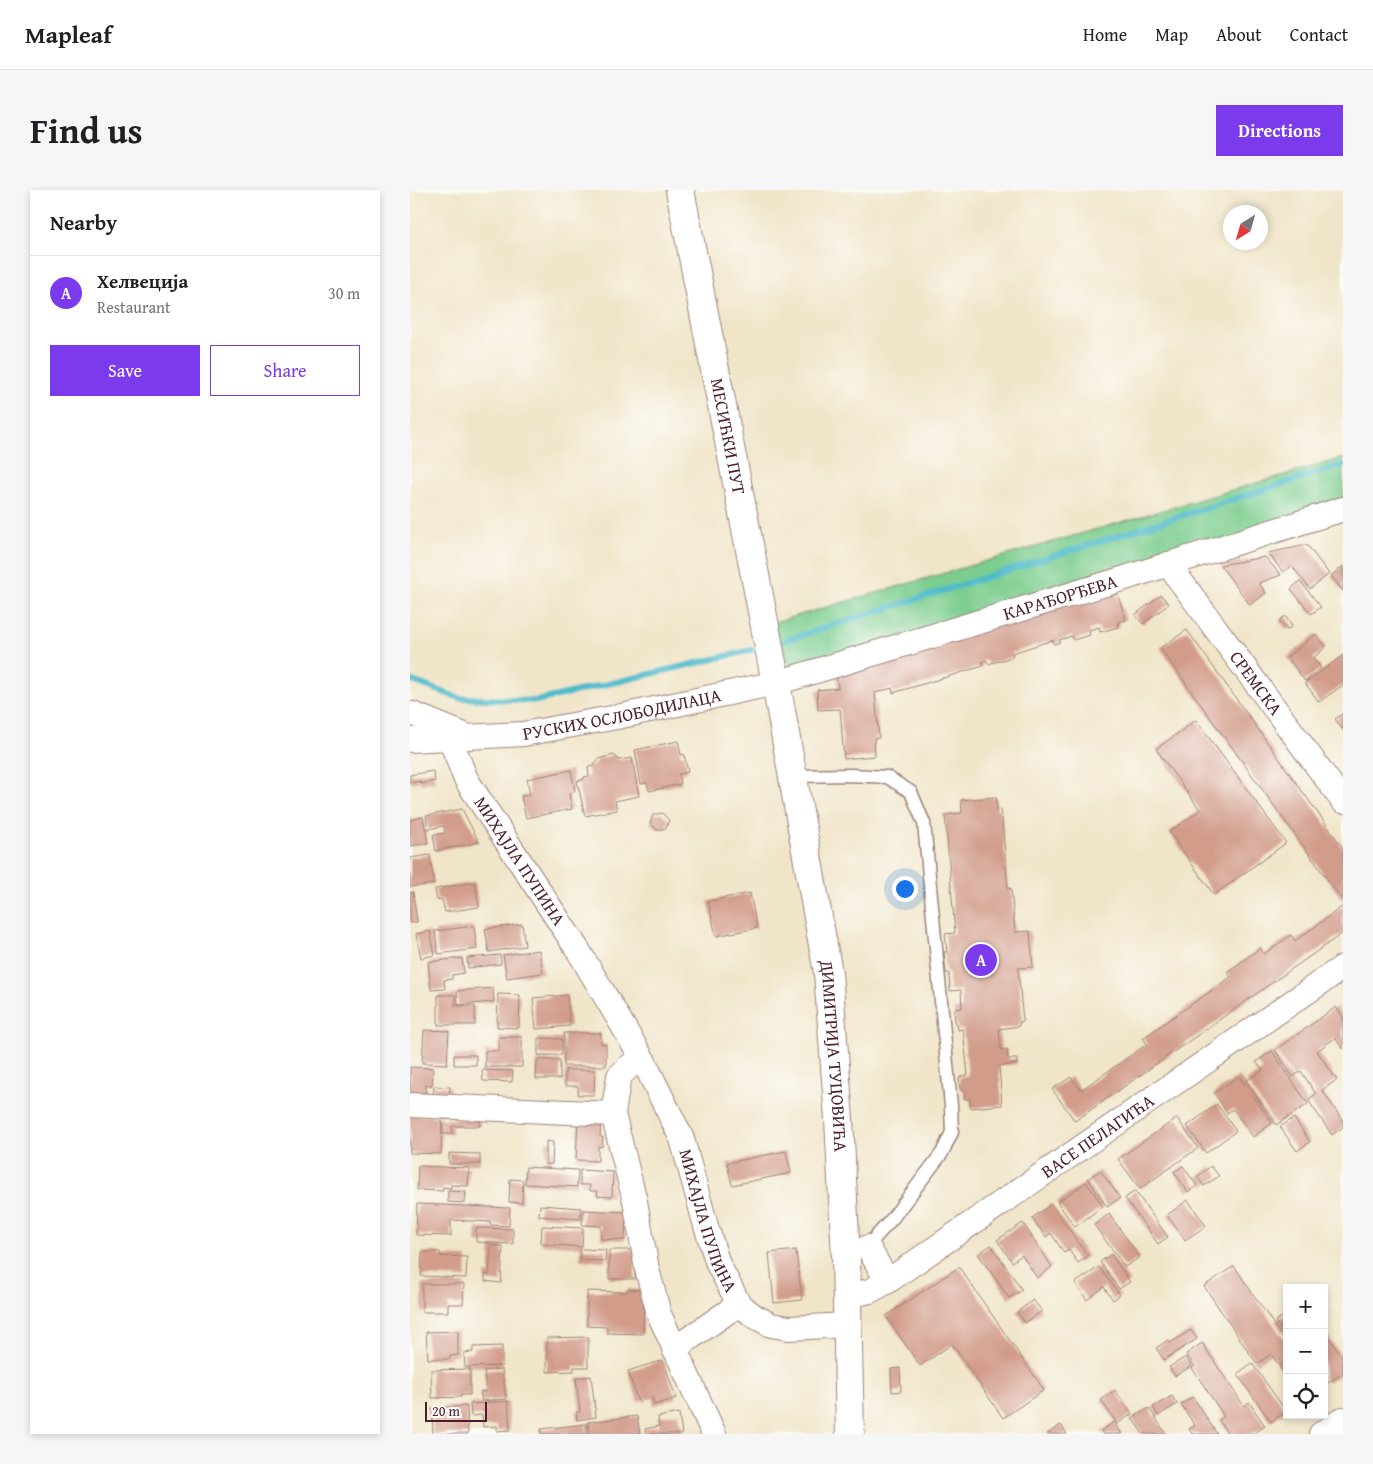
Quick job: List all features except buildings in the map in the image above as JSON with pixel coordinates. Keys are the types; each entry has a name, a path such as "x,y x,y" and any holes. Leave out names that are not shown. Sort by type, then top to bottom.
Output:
{"street":[{"name":"МЕСИЋКИ ПУТ","path":"680,190 776,683"},
{"name":"КАРАЂОРЂЕВА","path":"776,683 1343,509"},
{"name":"СРЕМСКА","path":"1168,564 1343,801"},
{"name":"РУСКИХ ОСЛОБОДИЛАЦА","path":"410,740 523,734 617,717 776,683"},
{"name":"ДИМИТРИЈА ТУЦОВИЋА","path":"776,683 828,973 839,1119 857,1252 847,1296 850,1434"},
{"name":"РУСКИХ ОСЛОБОДИЛАЦА","path":"411,715 458,737"},
{"name":"МИХАЈЛА ПУПИНА","path":"458,737 463,772 469,784 578,950 643,1060 682,1138 718,1264 739,1304 754,1316 771,1325 780,1327 847,1325"},
{"name":"ВАСЕ ПЕЛАГИЋА","path":"847,1296 870,1291 888,1281 1343,967"},
{"path":"643,1060 630,1066 619,1076 614,1114 659,1314 680,1344 694,1389 714,1434"},
{"path":"410,1105 614,1114"},
{"path":"857,1252 881,1270 888,1281"},
{"path":"680,1344 739,1304"},
{"path":"1321,1434 1343,1419"}],"lane":[{"path":"793,776 851,775 887,777 911,792 924,823 952,1132 942,1153 857,1252"}],"green space":[{"path":"1343,458 1343,506 781,677 768,624"}],"waterway":[{"path":"783,641 1343,465"},
{"path":"410,680 459,698 536,701 752,650"}],"place":[{"name":"Хелвеција","path":"981,960"}]}
